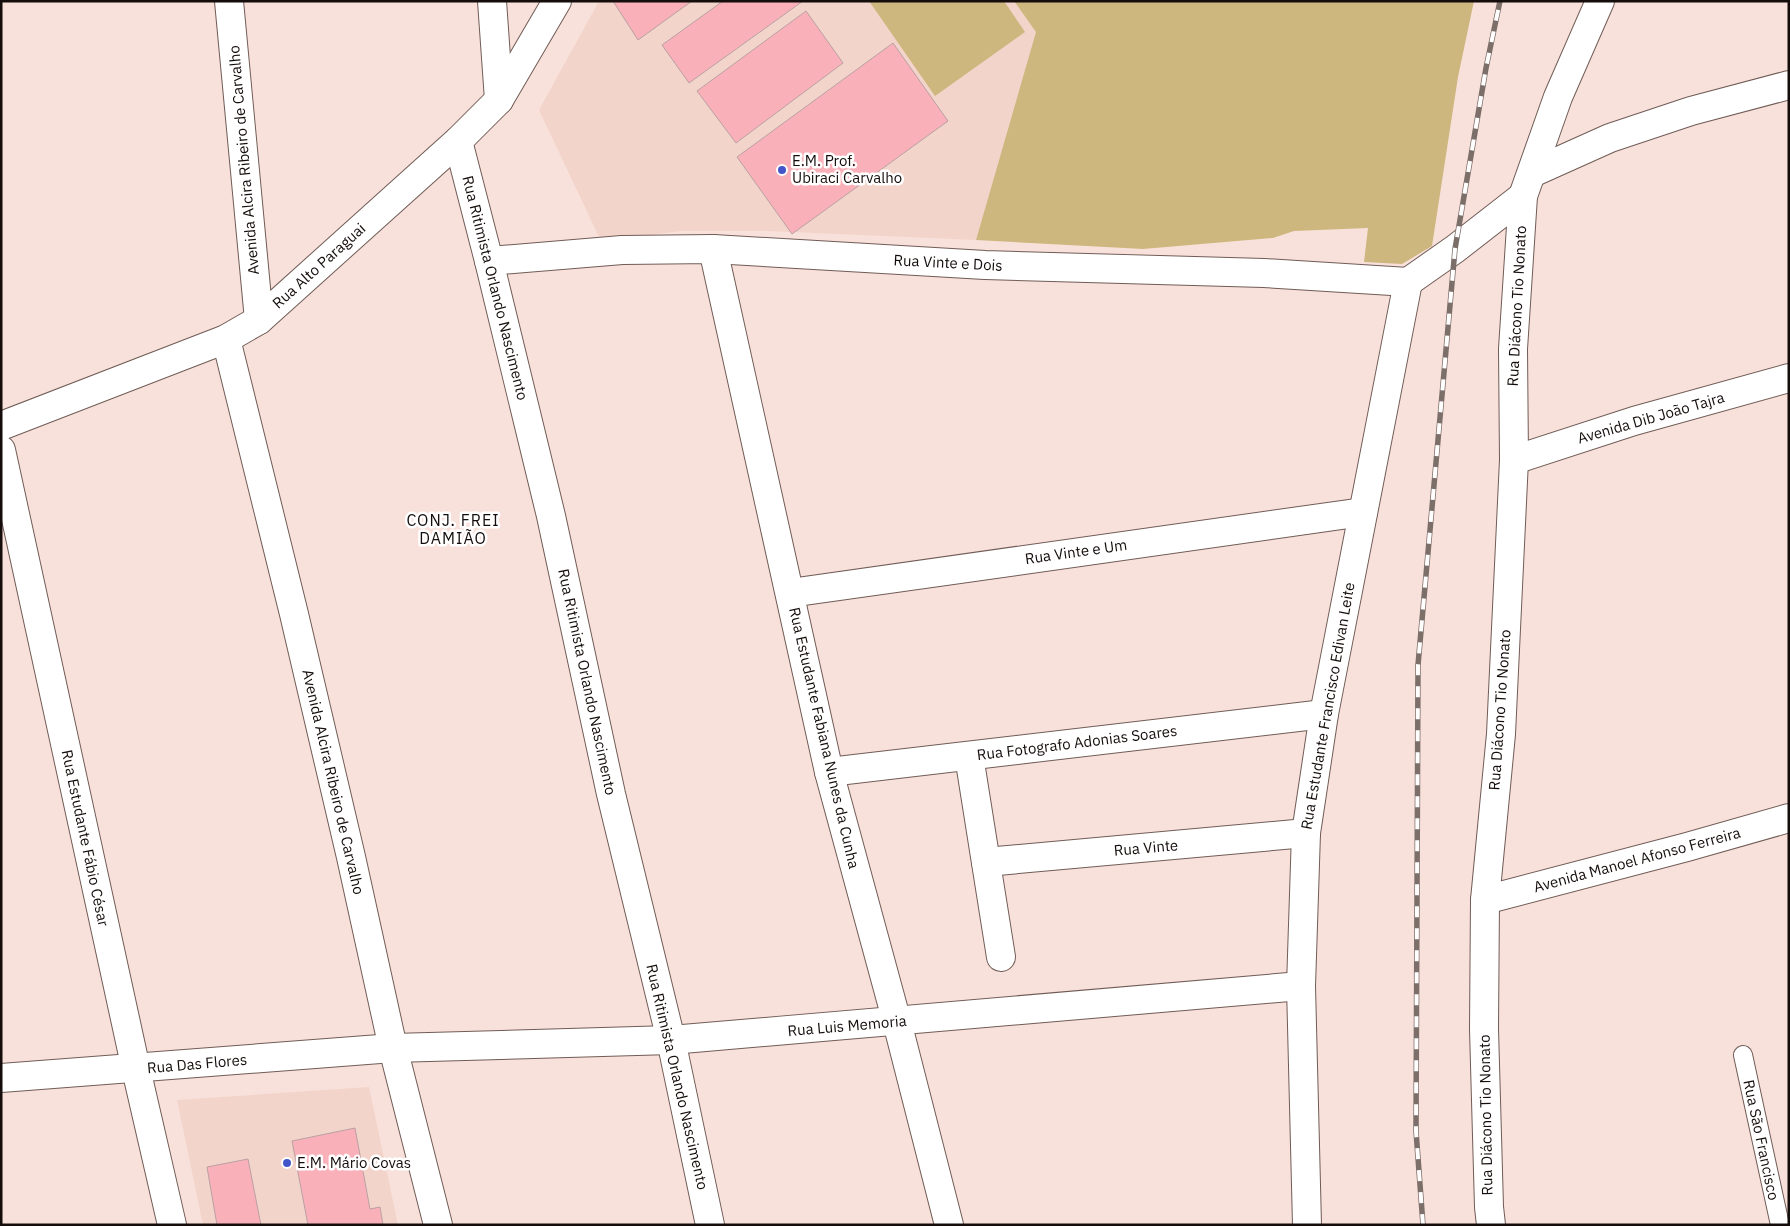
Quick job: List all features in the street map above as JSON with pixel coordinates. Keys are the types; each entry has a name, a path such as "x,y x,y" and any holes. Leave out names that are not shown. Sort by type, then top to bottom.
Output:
{"street":[{"name":"Avenida Alcira Ribeiro de Carvalho","path":"229,1 259,320"},
{"path":"492,1 499,100"},
{"name":"Rua Alto Paraguai","path":"1,426 226,340 259,320 458,141 499,100 557,1"},
{"name":"Rua Diácono Tio Nonato","path":"1491,1225 1485,1084 1485,900 1500,734 1514,460 1513,349 1528,184 1558,97 1600,1"},
{"path":"1528,184 1610,138 1691,111 1789,85"},
{"name":"Rua Ritimista Orlando Nascimento","path":"458,141 551,516 611,794 671,1040 710,1225"},
{"name":"Rua Diácono Tio Nonato","path":"1408,282 1455,249 1528,184"},
{"name":"Rua Vinte e Dois","path":"489,261 622,250 713,249 985,265 1264,273 1408,282"},
{"name":"Rua Estudante Fabiana Nunes da Cunha","path":"713,249 829,772 897,1022 949,1225"},
{"name":"Rua Estudante Francisco Edivan Leite","path":"1307,1225 1301,986 1306,833 1324,714 1408,282"},
{"name":"Avenida Alcira Ribeiro de Carvalho","path":"226,340 294,614 351,857 393,1048 438,1225"},
{"name":"Avenida Dib João Tajra","path":"1514,460 1634,421 1789,378"},
{"name":"Rua Estudante Fábio César","path":"1,450 136,1069 172,1225"},
{"name":"Rua Vinte e Um","path":"790,593 1363,512"},
{"name":"Rua Fotografo Adonias Soares","path":"829,772 1324,714"},
{"path":"969,756 1001,957"},
{"name":"Avenida Manoel Afonso Ferreira","path":"1485,900 1789,818"},
{"name":"Rua Vinte","path":"986,862 1306,833"},
{"name":"Rua Luis Memoria","path":"393,1048 671,1040 1301,986"},
{"name":"Rua Das Flores","path":"1,1078 393,1048"}],"lane":[{"name":"Rua São Francisco","path":"1743,1055 1780,1225"}],"shaded area":[{"name":"E.M. Prof. Ubiraci Carvalho","path":"599,1 1014,1 1037,32 976,240 768,231 681,231 601,241 539,110"},
{"path":"869,1 1004,1 1025,32 935,96"},
{"path":"1014,1 1474,1 1458,77 1432,246 1402,264 1364,262 1368,228 1294,231 1273,238 1143,249 976,240 1036,32"},
{"name":"E.M. Mário Covas","path":"369,1087 398,1225 203,1225 177,1100"}],"building":[{"path":"613,1 692,1 638,40"},
{"path":"723,1 803,1 689,83 662,45"},
{"path":"806,11 843,63 736,143 697,91"},
{"path":"893,43 948,121 792,234 737,157"},
{"path":"355,1128 370,1209 380,1207 383,1225 308,1225 292,1141"},
{"path":"248,1159 261,1225 217,1225 207,1167"}],"railway":[{"path":"1423,1225 1416,1131 1418,665 1455,249 1486,68 1500,1"}],"place":[{"name":"E.M. Prof. Ubiraci Carvalho","path":"782,170"},
{"name":"E.M. Mário Covas","path":"287,1163"}],"district":[{"name":"CONJ. FREI DAMIÃO","path":"453,529"}]}
